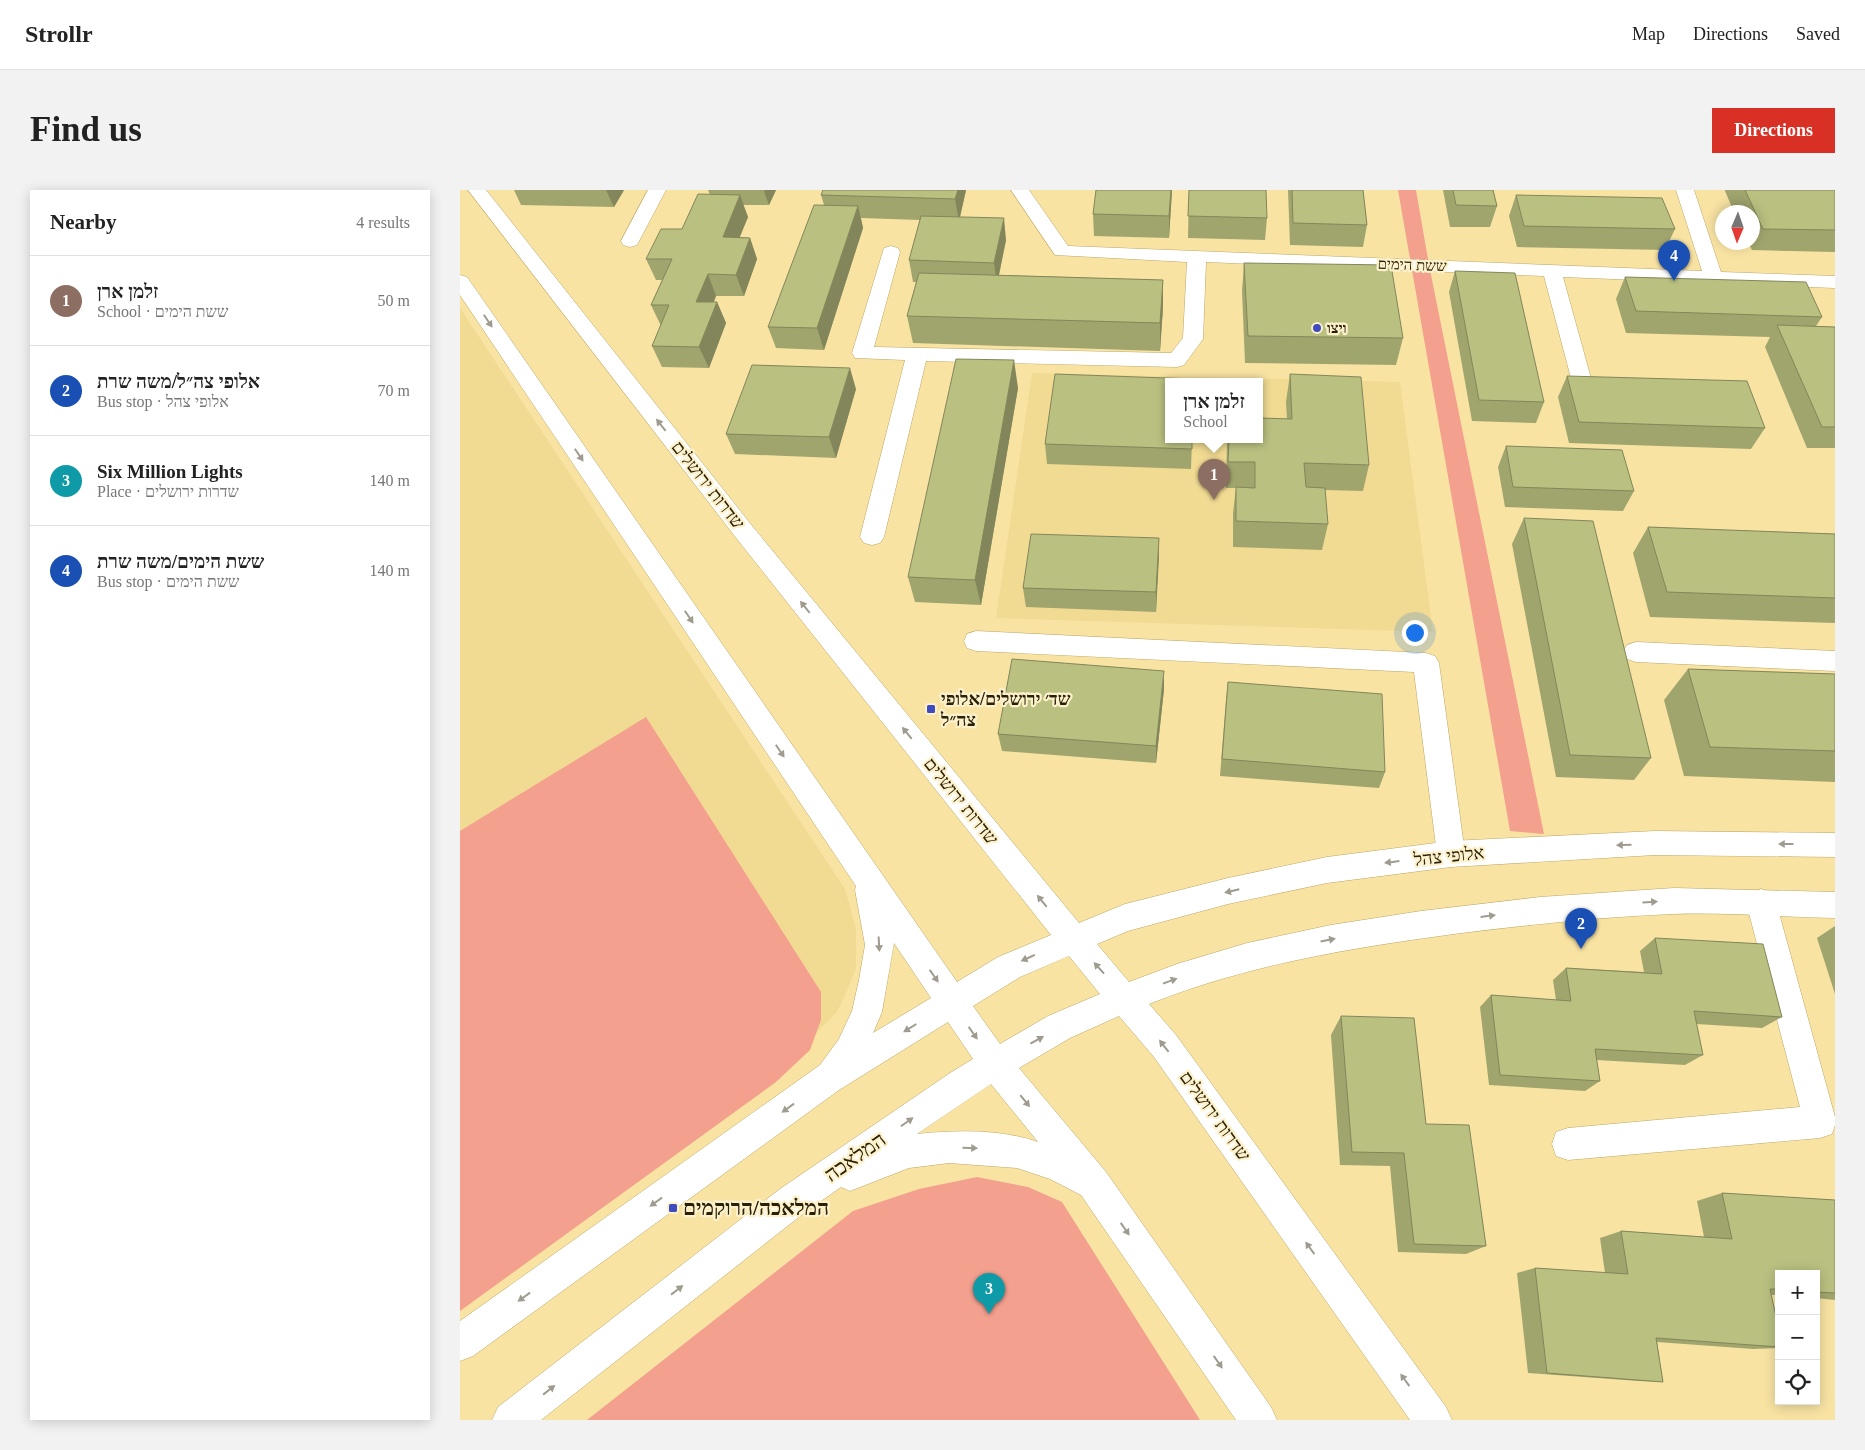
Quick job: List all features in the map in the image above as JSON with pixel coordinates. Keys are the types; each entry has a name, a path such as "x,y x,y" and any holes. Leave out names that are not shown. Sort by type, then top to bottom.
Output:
{"main road":[{"name":"שדרות ירושלים","path":"477,190 745,532 1072,939 1165,1046 1433,1420"},
{"path":"630,241 657,190"},
{"name":"ששת הימים","path":"1020,190 1062,251 1835,282"},
{"path":"1684,190 1713,277"},
{"path":"891,252 862,353 1177,360 1194,339 1197,256"},
{"path":"1552,270 1582,382"},
{"path":"460,281 866,879 994,1063 1094,1184 1258,1420"},
{"path":"872,537 917,354"},
{"path":"976,641 1426,663 1445,819 1452,854"},
{"path":"1636,652 1835,661"},
{"name":"אלופי צהל","path":"1072,939 1125,918 1228,891 1327,870 1452,854 1654,844 1835,845"},
{"path":"828,1079 850,1050 867,1012 874,980 880,945 866,879"},
{"path":"1125,998 1177,978 1247,957 1331,939 1421,925 1540,910 1674,901 1835,905"},
{"path":"1568,1144 1820,1122 1761,902"},
{"path":"460,1342 828,1079 1009,967 1072,939"},
{"name":"המלאכה","path":"511,1420 792,1201 994,1063 1058,1028 1125,998"},
{"path":"792,1201 857,1170 909,1152 949,1147 1016,1151 1058,1165 1094,1184"}],"shaded area":[{"path":"1398,190 1416,190 1429,265 1544,834 1510,831"},
{"path":"460,308 845,889 856,929 856,968 837,1012 814,1035 460,1274"},
{"path":"1032,373 1236,378 1165,378 1165,443 1263,443 1263,379 1400,382 1433,632 996,618"},
{"path":"646,717 821,992 821,1020 810,1050 776,1082 460,1311 460,831"},
{"path":"977,1177 1028,1187 1062,1202 1200,1420 587,1420 853,1211 919,1189"}],"building":[{"path":"823,190 958,190 955,199 821,195"},
{"path":"1096,190 1171,190 1169,216 1093,214"},
{"path":"1189,190 1266,190 1267,218 1188,216"},
{"path":"1292,190 1363,190 1367,225 1293,223"},
{"path":"1453,190 1493,190 1497,206 1456,205"},
{"path":"1745,190 1835,190 1835,230 1763,229 1760,222 1760,205 1752,205"},
{"path":"698,194 740,195 723,237 750,238 736,275 708,274 696,302 717,302 699,347 652,346 669,305 651,305 672,259 646,259 661,229 682,229"},
{"path":"1516,195 1662,198 1675,229 1524,226"},
{"path":"814,205 858,206 817,328 768,327"},
{"path":"921,216 1004,218 994,263 909,260"},
{"path":"1244,263 1391,265 1403,338 1248,336"},
{"path":"1455,271 1515,273 1544,402 1479,400"},
{"path":"919,273 1163,280 1160,323 907,316"},
{"path":"1625,277 1806,282 1822,317 1636,311"},
{"path":"1777,325 1835,327 1835,427 1822,427"},
{"path":"956,359 1014,360 975,580 908,577"},
{"path":"752,365 850,368 829,437 726,434"},
{"path":"1055,374 1166,378 1165,443 1192,443 1192,449 1045,444"},
{"path":"1290,374 1361,377 1369,465 1304,463 1306,487 1325,488 1328,524 1236,521 1236,487 1255,488 1255,462 1228,462 1229,443 1263,443 1263,418 1292,419"},
{"path":"1567,376 1747,381 1765,428 1579,422"},
{"path":"1506,446 1622,450 1634,491 1513,487"},
{"path":"1524,518 1593,521 1651,758 1570,755"},
{"path":"1648,527 1835,534 1835,598 1667,592"},
{"path":"1031,534 1159,538 1156,592 1023,588"},
{"path":"1012,659 1164,671 1156,746 998,734"},
{"path":"1688,669 1835,674 1835,751 1710,747"},
{"path":"1228,682 1382,694 1385,772 1222,759"},
{"path":"1655,938 1763,944 1782,1017 1694,1011 1703,1055 1595,1049 1600,1081 1500,1075 1491,995 1571,1001 1566,968 1662,974"},
{"path":"1341,1016 1414,1018 1426,1124 1469,1125 1486,1246 1414,1244 1404,1153 1352,1152"},
{"path":"1722,1193 1835,1200 1835,1293 1820,1292 1820,1270 1775,1270 1775,1289 1770,1289 1775,1312 1775,1347 1656,1338 1663,1382 1547,1373 1535,1268 1628,1274 1621,1231 1732,1239"}],"place":[{"name":"ששת הימים/משה שרת","path":"1674,281"},
{"name":"ויצו","path":"1317,328"},
{"name":"זלמן ארן","path":"1214,500"},
{"name":"שד׳ ירושלים/אלופי צה״ל","path":"931,709"},
{"name":"אלופי צה״ל/משה שרת","path":"1581,949"},
{"name":"המלאכה/הרוקמים","path":"673,1208"},
{"name":"Six Million Lights","path":"989,1314"}]}
